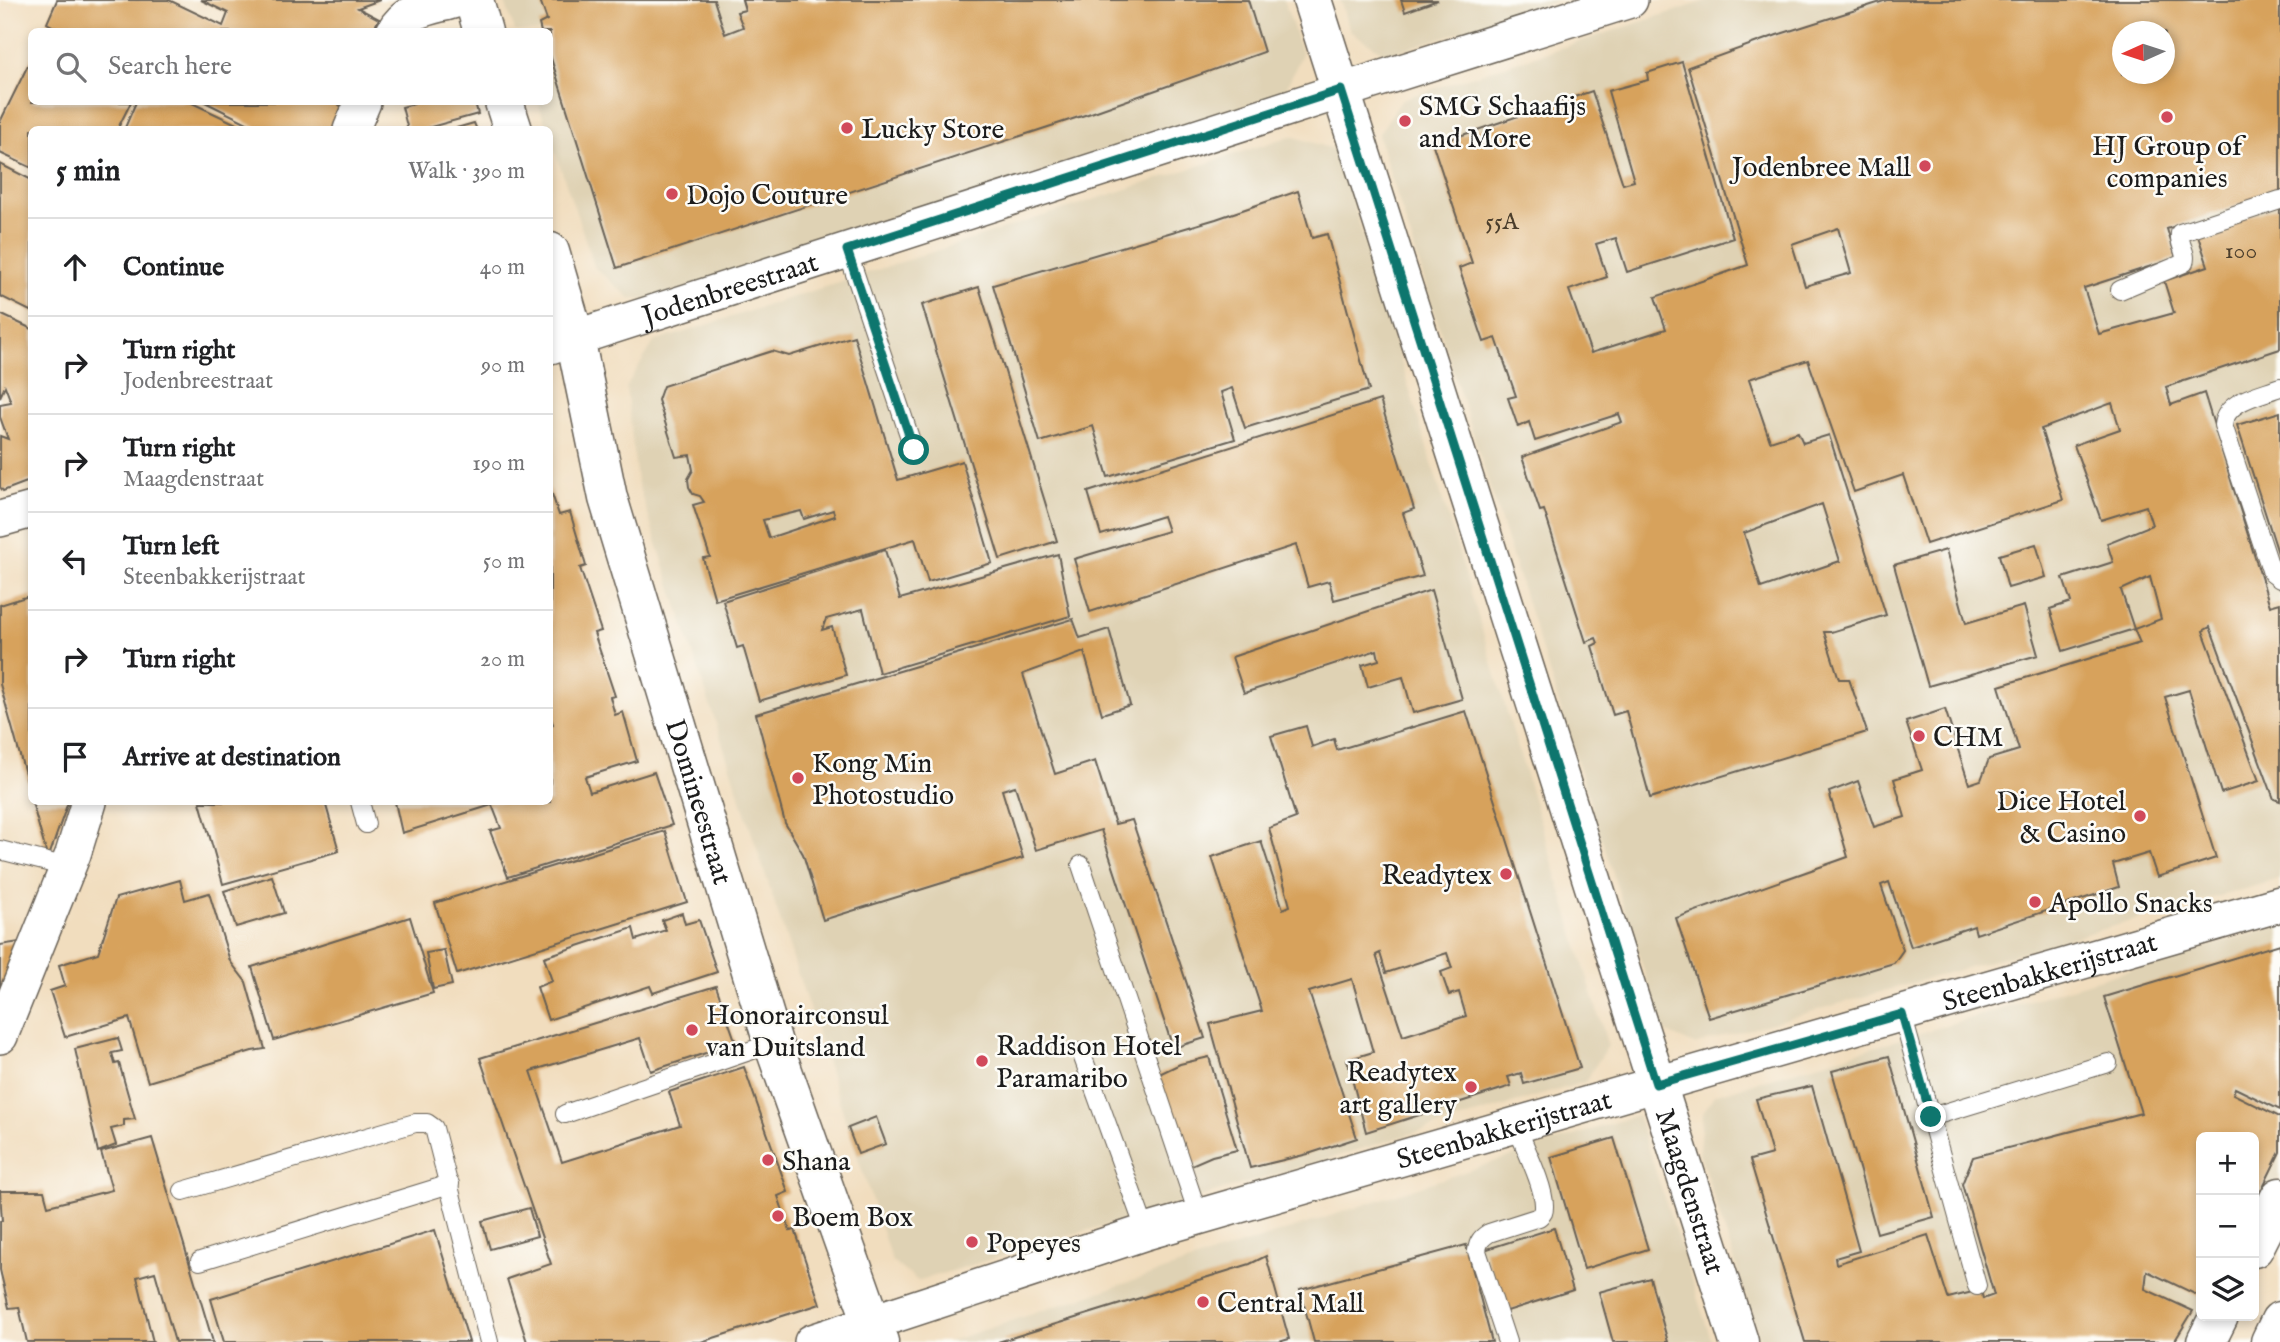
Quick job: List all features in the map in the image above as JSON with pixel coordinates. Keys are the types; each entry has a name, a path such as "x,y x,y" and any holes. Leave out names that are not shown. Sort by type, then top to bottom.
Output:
{"street":[{"path":"396,28 401,19 412,13 456,0"},
{"path":"474,0 483,28"},
{"name":"Maagdenstraat","path":"1312,0 1739,1342"},
{"name":"Jodenbreestraat","path":"562,342 1341,90 1630,0"},
{"path":"353,126 362,105"},
{"path":"506,105 512,126"},
{"name":"Domineestraat","path":"553,274 562,342 773,1043 876,1332"},
{"path":"0,519 28,511"},
{"path":"0,1036 67,867 88,805"},
{"name":"Steenbakkerijstraat","path":"812,1342 876,1332 1146,1232 2280,904"},
{"path":"2259,1238 2280,1197"},
{"path":"2206,1342 2216,1321"},
{"path":"2270,1342 2280,1321"}],"lane":[{"path":"2120,290 2184,263 2186,258 2180,233 2280,200"},
{"path":"847,250 914,450"},
{"path":"2280,387 2232,406 2224,415 2223,425 2272,573 2280,579"},
{"path":"361,805 366,824"},
{"path":"0,850 67,867"},
{"path":"1081,865 1199,1217"},
{"path":"1902,1014 1977,1286"},
{"path":"565,1114 773,1043"},
{"path":"1082,1052 1146,1232"},
{"path":"1931,1117 2108,1062"},
{"path":"183,1191 415,1123 427,1123 434,1128 450,1184 489,1342"},
{"path":"1507,1342 1477,1251 1482,1238 1489,1233 1539,1217 1543,1213 1538,1182 1516,1125"},
{"path":"200,1261 450,1184"}],"shaded area":[{"path":"504,0 1284,0 1302,54 1281,99 651,301 630,298 595,268 553,146 553,126 546,126 539,105 553,105 553,28 514,28"},
{"path":"1340,0 1560,0 1387,55 1350,31"},
{"path":"1709,0 2280,0 2280,879 1694,1045 1663,1031 1378,135 1402,99"},
{"path":"1291,136 1337,150 1608,1046 1585,1082 918,1281 892,1262 637,482 626,387 654,342"},
{"path":"2280,925 2280,1176 2259,1216 2259,1132 2196,1132 2196,1321 2199,1321 2193,1342 1761,1342 1699,1152 1702,1115 1714,1095"},
{"path":"1637,1115 1712,1342 947,1342"}],"building":[{"path":"57,0 169,0 223,26 228,13 201,0 380,0 358,8 379,19 374,28 56,28 47,23"},
{"path":"540,0 714,0 725,34 743,27 737,12 745,10 742,0 1248,0 1264,52 1091,113 617,268 553,65 553,28 540,28 539,24 547,20"},
{"path":"1401,0 1438,0 1405,12"},
{"path":"1887,0 2280,0 2280,191 2167,229 2176,258 2084,288 2099,334 2174,313 2164,281 2208,266 2197,233 2280,206 2280,349 2166,387 2171,405 2204,393 2270,606 2280,603 2280,801 2274,799 2210,627 2203,631 2259,781 2221,793 2189,690 2165,697 2216,858 2157,877 2149,853 2113,864 2119,887 1976,934 1974,926 1911,947 1889,882 1881,885 1903,950 1894,963 1709,1018 1676,918 1848,857 1829,792 1858,781 1874,827 1905,817 1894,779 1922,770 1906,722 1945,709 1969,784 1981,780 1989,759 2019,750 1999,686 2140,643 2134,629 2063,651 2050,609 2071,602 2063,578 2113,562 2107,543 2152,525 2146,506 2101,520 2074,445 2120,429 2112,403 2041,429 2063,500 1926,544 1903,475 1854,492 1808,360 1749,379 1770,441 1798,432 1803,443 1829,435 1886,615 1824,632 1839,679 1849,679 1867,732 1650,798 1626,711 1613,715 1592,646 1598,643 1596,638 1586,642 1544,510 1540,511 1522,457 1622,422 1619,414 1535,441 1529,422 1518,427 1508,398 1516,396 1496,338 1484,342 1459,268 1472,263 1433,145 1592,91 1623,184 1634,181 1608,91 1648,80 1647,73 1682,62 1733,238 1627,272 1616,238 1596,244 1607,277 1569,290 1591,353 1666,329 1655,297 1748,265 1688,67","holes":["1838,228 1851,273 1805,286 1792,244","1822,504 1840,561 1761,588 1744,533","2150,577 2161,619 2134,629 2121,590"]},
{"path":"28,65 28,105 130,105 119,126 28,126 28,166 0,153 0,122"},
{"path":"135,105 196,105 241,126 126,126"},
{"path":"211,105 339,105 345,109 337,126 253,126"},
{"path":"476,105 478,114 434,126 407,126 402,107"},
{"path":"0,164 28,178 28,310 0,296"},
{"path":"1298,191 1312,238 1327,234 1369,390 1245,428 1232,388 1221,392 1235,439 1108,477 1093,426 1040,442 993,285 1216,219"},
{"path":"979,287 1057,541 1000,559 922,305"},
{"path":"0,314 28,327 28,482 3,491 0,487 0,436 8,439 0,417 0,404 11,402 5,386 0,397"},
{"path":"854,336 898,480 962,461 992,563 928,582 915,539 715,600 703,558 710,557 693,505 704,502 700,496 693,494 689,487 688,479 693,470 690,455 676,457 658,400 663,386 772,351 789,356","holes":["833,510 835,516 769,538 763,520 801,511 804,519"]},
{"path":"1380,400 1414,509 1403,513 1423,576 1334,600 1329,581 1308,587 1296,545 1090,612 1074,559 1168,531 1163,516 1101,535 1088,492"},
{"path":"2280,412 2280,556 2279,556 2237,425"},
{"path":"553,497 559,515 570,512 586,566 580,568 601,631 594,633 615,696 610,697 615,715 623,712 637,761 585,777 590,792 654,772 672,825 508,877 490,831 501,828 492,805 553,805"},
{"path":"2036,544 2046,577 2008,588 1999,555"},
{"path":"885,550 900,599 1058,554 1070,616 879,673 863,609 826,619 822,630 832,627 846,675 759,701 743,646 737,648 723,601"},
{"path":"1946,550 1966,623 2024,606 2038,655 1928,686 1894,565"},
{"path":"1431,590 1462,699 1413,713 1403,677 1368,687 1362,665 1379,660 1377,650 1244,693 1232,657"},
{"path":"28,596 28,784 0,684 0,605"},
{"path":"1073,619 1080,638 1109,629 1130,705 1102,714 1084,652 1023,674 1055,774 1095,761 1115,824 1132,820 1205,1038 1173,1048 1101,830 1036,850 1015,786 1002,790 1023,858 823,920 803,854 785,823 756,714"},
{"path":"1466,711 1580,1068 1524,1084 1521,1073 1508,1077 1511,1086 1366,1132 1347,1060 1373,1052 1352,979 1309,992 1357,1138 1308,1154 1250,1168 1210,1024 1262,1011 1212,857 1261,841 1283,909 1290,906 1269,828 1296,818 1271,736 1306,726 1312,747 1334,739 1337,750","holes":["1380,953 1386,973 1447,953 1452,968 1441,972 1449,995 1459,992 1466,1016 1403,1036 1376,955"]},
{"path":"33,805 67,805 48,859"},
{"path":"201,805 326,805 339,851 223,884"},
{"path":"396,805 492,805 402,833"},
{"path":"665,831 687,902 457,974 435,903"},
{"path":"272,876 284,913 236,927 224,891"},
{"path":"180,880 185,900 209,893 230,961 246,982 265,1049 148,1082 129,1018 65,1037 50,991 65,986 59,965 98,953 116,898"},
{"path":"682,913 685,924 699,920 717,972 653,993 650,986 548,1020 537,987 552,981 544,957 633,928 636,940 666,930 662,920"},
{"path":"410,917 433,993 274,1040 252,967"},
{"path":"26,941 0,1006 0,945"},
{"path":"2280,944 2280,1110 2235,1088 2233,1094 2280,1117 2280,1152 2259,1195 2259,1132 2196,1132 2196,1295 2147,1271 2145,1289 2193,1311 2174,1342 1805,1342 1750,1160 1772,1154 1756,1099 1812,1086 1859,1251 1835,1258 1836,1264 1928,1235 1948,1298 1981,1290 1983,1299 1994,1295 1962,1184 1973,1157 2141,1113 2104,997"},
{"path":"444,950 452,985 433,989 426,953"},
{"path":"716,986 736,1043 651,1071 640,1038 531,1071 562,1162 680,1125 669,1092 744,1067 788,1192 778,1196 790,1231 795,1230 820,1304 701,1342 527,1342 507,1279 551,1264 480,1058"},
{"path":"118,1038 122,1051 112,1053 115,1064 119,1063 135,1119 124,1120 124,1126 111,1129 116,1145 98,1152 75,1049"},
{"path":"1889,1056 1934,1217 1877,1233 1832,1071"},
{"path":"1209,1057 1237,1150 1212,1156 1187,1167 1157,1075 1180,1064"},
{"path":"876,1117 886,1144 858,1154 848,1128"},
{"path":"152,1138 213,1342 175,1342 155,1272 137,1277 153,1342 27,1342 19,1307 9,1308 0,1270 0,1191 44,1191 48,1206 112,1190 101,1152"},
{"path":"1614,1138 1648,1249 1584,1269 1551,1157"},
{"path":"529,1208 537,1236 490,1249 482,1221"},
{"path":"1554,1228 1573,1290 1504,1312 1484,1250"},
{"path":"435,1230 469,1342 224,1342 211,1299"},
{"path":"1466,1245 1492,1342 1314,1342 1300,1290"},
{"name":"Central Mall","path":"1266,1256 1289,1339 1279,1342 998,1342 1250,1264"},
{"path":"1650,1278 1668,1342 1613,1342 1599,1292"}],"place":[{"name":"HJ Group of companies","path":"2167,117"},
{"name":"SMG Schaafijs and More","path":"1405,121"},
{"name":"Lucky Store","path":"847,128"},
{"name":"Jodenbree Mall","path":"1925,166"},
{"name":"Dojo Couture","path":"672,194"},
{"name":"CHM","path":"1919,736"},
{"name":"Kong Min Photostudio","path":"798,778"},
{"name":"Dice Hotel & Casino","path":"2140,816"},
{"name":"Readytex","path":"1506,874"},
{"name":"Apollo Snacks","path":"2035,902"},
{"name":"Honorairconsul van Duitsland","path":"692,1030"},
{"name":"Raddison Hotel Paramaribo","path":"982,1061"},
{"name":"Readytex art gallery","path":"1471,1087"},
{"name":"Shana","path":"768,1160"},
{"name":"Boem Box","path":"778,1216"},
{"name":"Popeyes","path":"972,1242"},
{"name":"Central Mall","path":"1203,1302"}],"route":[{"path":"914,450 847,250 1341,90 1656,1084 1902,1014 1931,1117"}]}
